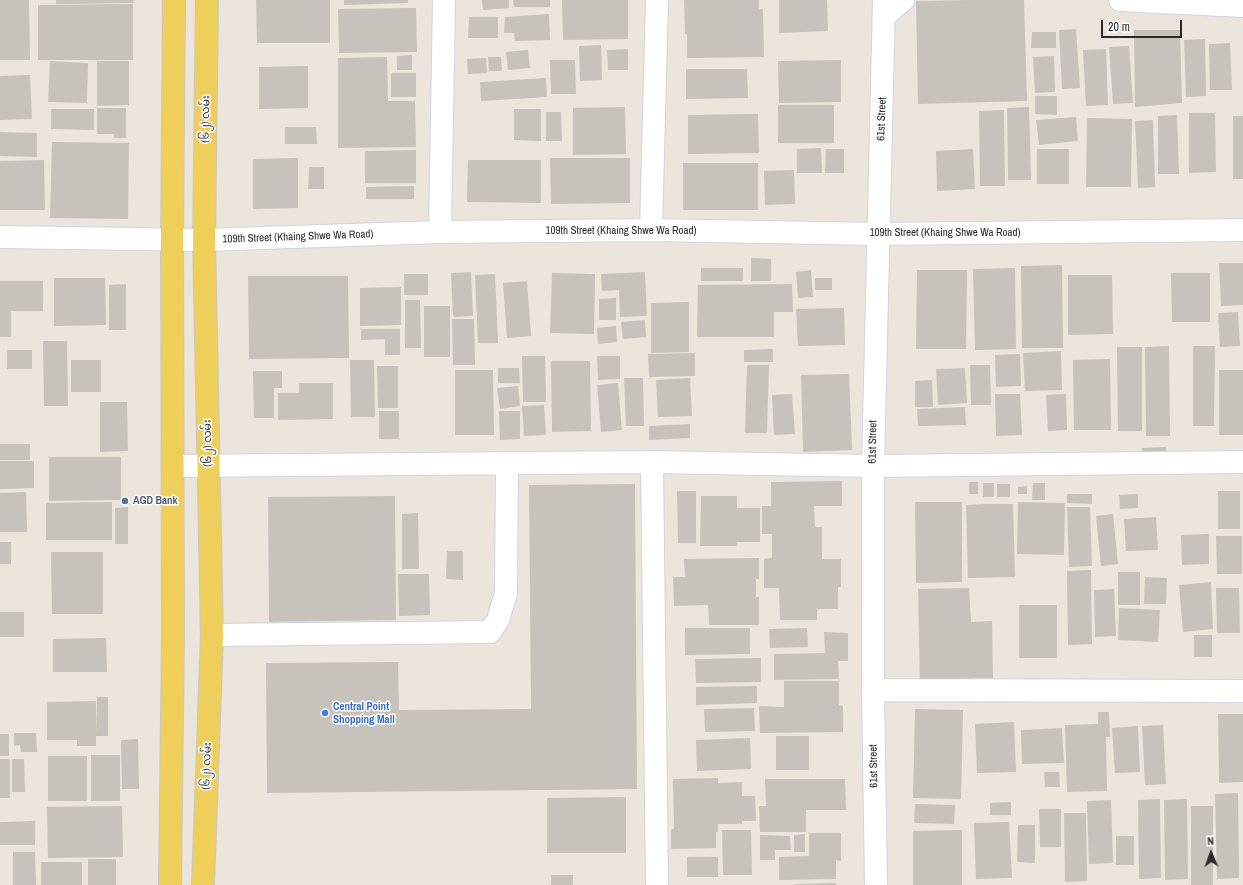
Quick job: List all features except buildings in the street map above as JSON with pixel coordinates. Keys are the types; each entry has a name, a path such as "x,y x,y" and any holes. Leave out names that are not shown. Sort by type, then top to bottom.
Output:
{"main road":[{"path":"170,885 173,634 172,239 174,0"},
{"name":"(၆၂) လမ်း","path":"203,885 212,635 204,240 207,0"}],"street":[{"path":"440,232 444,0"},
{"path":"651,230 657,0"},
{"path":"884,8 903,0"},
{"path":"1120,0 1243,6"},
{"name":"61st Street","path":"876,885 873,690 873,466 884,8"},
{"name":"109th Street (Khaing Shwe Wa Road)","path":"0,238 204,240 440,232 651,230 879,234 1243,230"},
{"path":"173,466 652,462 873,466 1243,462"},
{"path":"652,462 657,885"},
{"path":"212,635 490,632 498,620 506,592 507,463"},
{"path":"873,690 1243,691"}],"place":[{"name":"AGD Bank","path":"125,501"},
{"name":"Central Point Shopping Mall","path":"325,713"}]}
